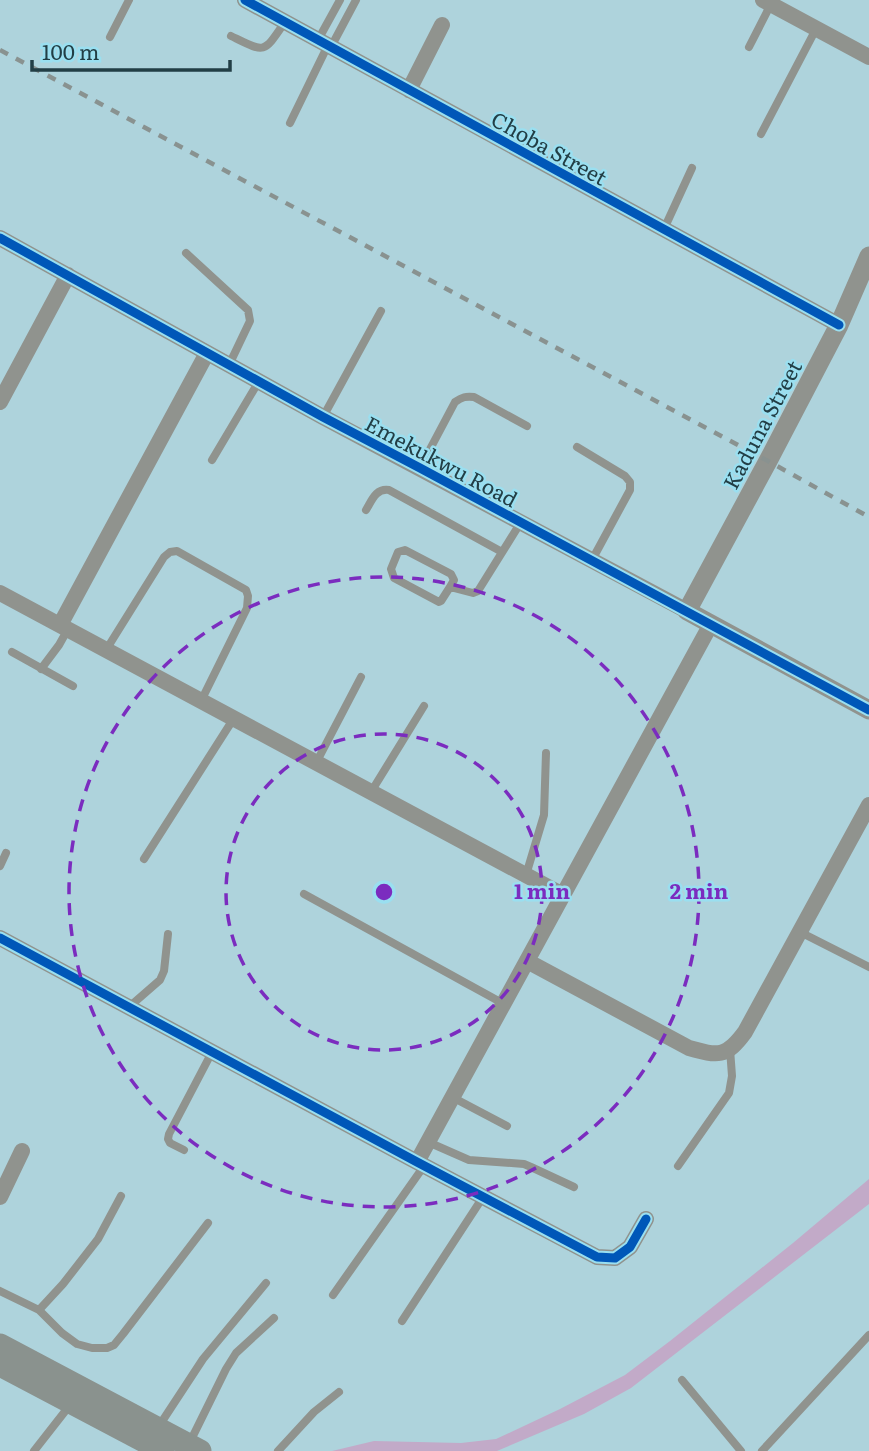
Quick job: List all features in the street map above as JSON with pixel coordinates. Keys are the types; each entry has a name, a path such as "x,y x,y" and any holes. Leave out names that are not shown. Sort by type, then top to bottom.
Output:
{"main road":[{"path":"0,1345 194,1448"},
{"path":"0,1365 163,1451"}],"street":[{"name":"Choba Street","path":"252,2 839,326"},
{"path":"767,2 869,57"},
{"path":"409,90 442,25"},
{"name":"Emekukwu Road","path":"0,239 323,417 869,710"},
{"name":"Kaduna Street","path":"687,611 839,326 869,256"},
{"path":"1,399 68,275"},
{"path":"64,627 207,353"},
{"path":"0,593 563,895"},
{"path":"420,1164 428,1142 452,1097 711,625"},
{"path":"527,961 689,1048 720,1054 735,1046 745,1032 869,805"},
{"path":"0,938 597,1257 615,1258 630,1247 646,1219"},
{"path":"0,1197 22,1151"}],"lane":[{"path":"110,37 128,0"},
{"path":"290,123 325,44 340,0"},
{"path":"325,44 356,0"},
{"path":"749,47 767,2"},
{"path":"231,36 257,49 270,45 285,22"},
{"path":"761,134 816,29"},
{"path":"664,229 692,168"},
{"path":"186,253 248,310 250,321 229,365"},
{"path":"323,417 381,311"},
{"path":"212,460 259,381"},
{"path":"420,468 455,402 460,398 474,397 527,426"},
{"path":"577,447 625,476 630,482 630,490 592,560"},
{"path":"366,510 378,491 389,490 502,552"},
{"path":"450,587 473,593 478,591 521,522"},
{"path":"405,550 451,574 454,580 450,587 439,602 394,578 391,569 398,552 405,550"},
{"path":"106,650 164,557 177,551 246,590 248,596 247,608 201,701"},
{"path":"41,668 58,645 64,627"},
{"path":"12,652 73,686"},
{"path":"317,763 361,677"},
{"path":"371,792 424,706"},
{"path":"144,859 234,718"},
{"path":"526,875 544,815 546,753"},
{"path":"0,866 6,853"},
{"path":"304,894 503,1004"},
{"path":"800,932 869,967"},
{"path":"129,1007 160,980 164,971 168,934"},
{"path":"678,1166 729,1093 732,1076 730,1049"},
{"path":"184,1150 170,1143 169,1134 212,1052"},
{"path":"452,1097 507,1126"},
{"path":"428,1142 469,1160 524,1164 574,1187"},
{"path":"333,1295 420,1164"},
{"path":"39,1310 98,1239 121,1196"},
{"path":"402,1321 483,1197"},
{"path":"0,1291 39,1310 77,1344 107,1348 114,1345 208,1223"},
{"path":"157,1428 204,1359 266,1283"},
{"path":"194,1448 226,1369 236,1353 274,1318"},
{"path":"762,1451 869,1335"},
{"path":"682,1380 741,1451"},
{"path":"278,1451 314,1412 340,1392"},
{"path":"34,1451 72,1403"}],"shaded area":[{"path":"869,1179 869,1204 631,1388 584,1414 497,1451 332,1451 374,1441 461,1443 496,1439 560,1409 625,1375 793,1243"}],"railway":[{"path":"0,50 869,517"}],"cycle path":[{"path":"245,0 839,325"},
{"path":"0,238 323,417 869,710"},
{"path":"0,938 597,1257 615,1258 630,1247 646,1219"}]}
